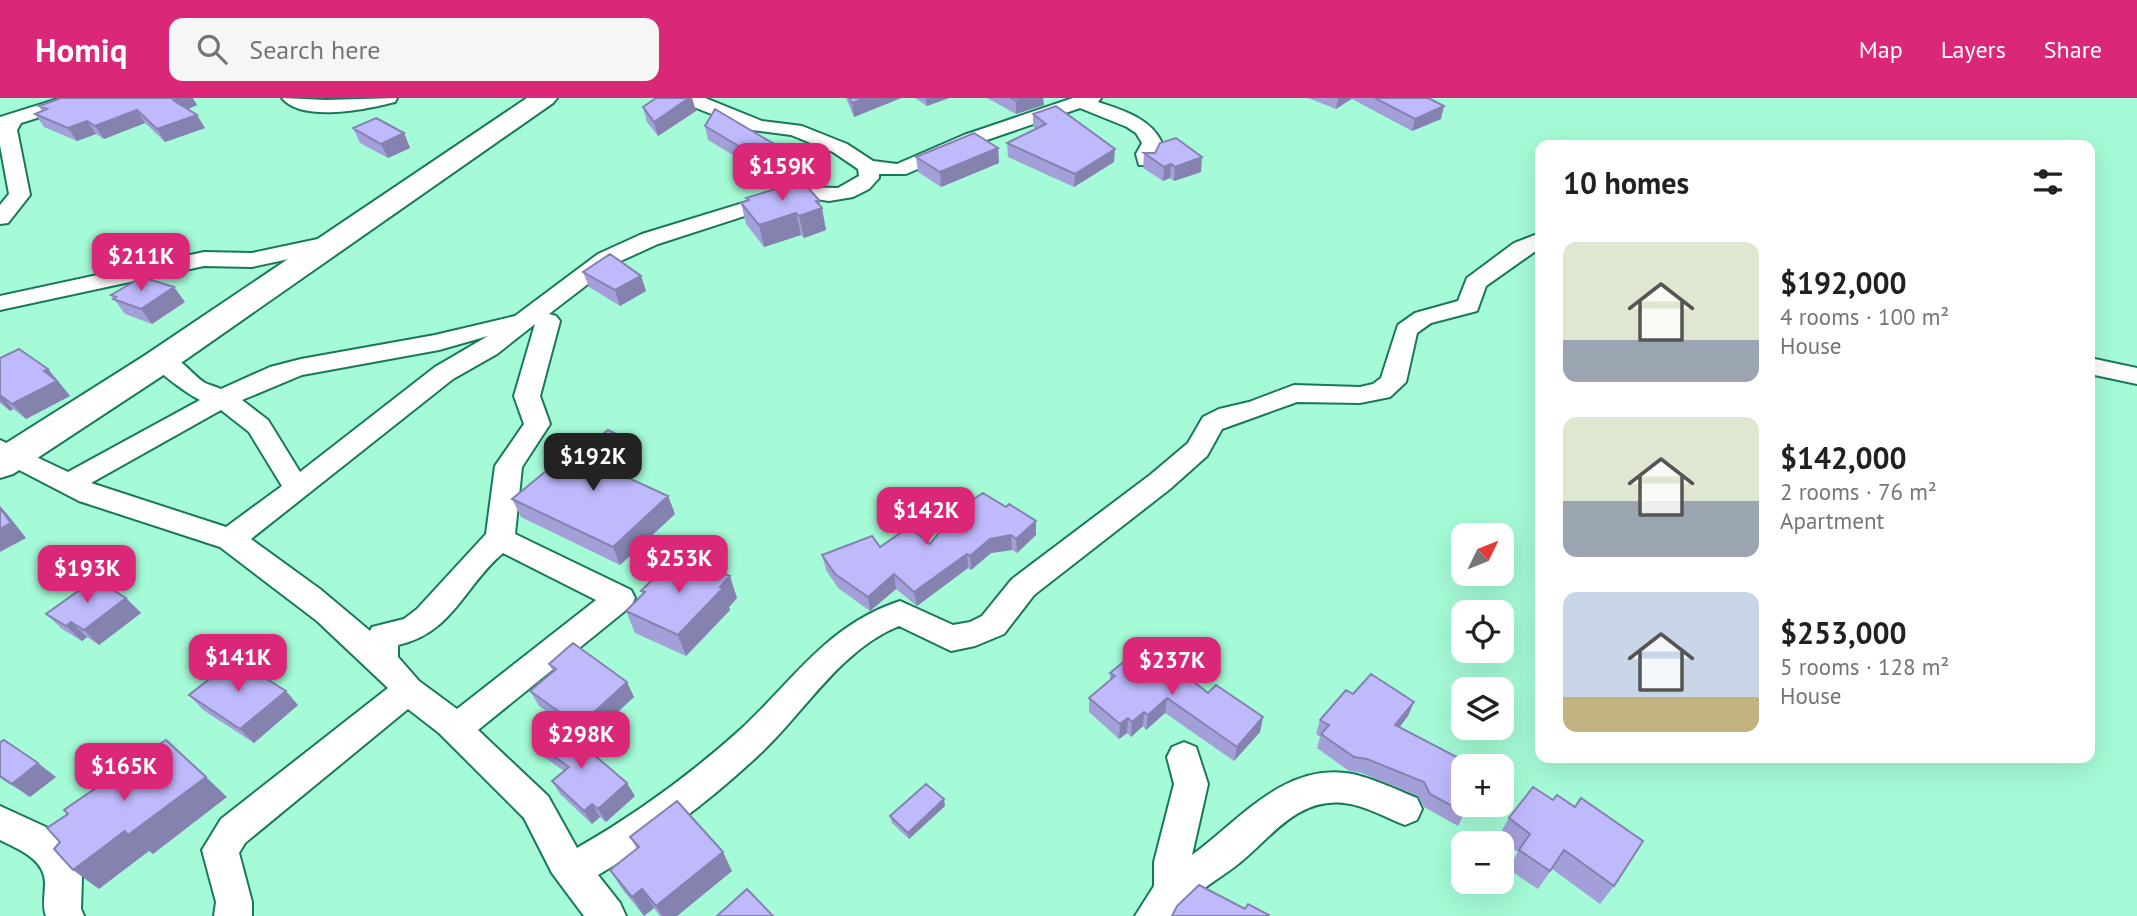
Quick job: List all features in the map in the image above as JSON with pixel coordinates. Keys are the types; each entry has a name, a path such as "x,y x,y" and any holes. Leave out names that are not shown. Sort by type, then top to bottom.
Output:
{"main road":[{"path":"4,457 162,360 544,98"}],"street":[{"path":"0,218 20,195 6,122 81,98"},
{"path":"291,98 318,104 350,106 388,98"},
{"path":"688,98 759,126 795,130 840,148 869,167 899,170 971,139 1087,100 1148,132 1152,144 1146,154 1146,161"},
{"path":"230,539 444,373 536,321 606,259 650,239 802,191 822,195 844,194 859,188 869,178 869,167"},
{"path":"572,870 622,843 689,794 754,739 810,677 883,618 900,614 951,638 975,634 993,625 1023,587 1160,482 1198,449 1212,423 1294,393 1360,395 1381,391 1393,382 1406,330 1423,318 1469,306 1475,283 1522,248 1535,242"},
{"path":"0,303 204,259 252,260 332,243"},
{"path":"68,484 250,385 302,367 536,321"},
{"path":"382,663 383,636 414,629 438,607 486,550 500,539 509,466 537,424 527,396 536,321"},
{"path":"162,360 182,374 195,388 222,399 250,416 259,426 297,489"},
{"path":"2095,367 2137,376"},
{"path":"4,457 124,506 230,539 318,603 395,673 408,691 455,729 536,807 572,870 607,916"},
{"path":"455,729 620,598 500,539"},
{"path":"233,916 234,902 220,850 233,831 408,691"},
{"path":"1163,904 1191,784 1184,757"},
{"path":"1163,904 1266,816 1300,792 1345,788 1405,809"},
{"path":"0,822 46,845 64,877 62,909 65,916"}],"building":[{"path":"61,98 176,98 173,100 197,115 157,129 137,110 95,126 87,121 68,128 35,114 47,109 39,106"},
{"path":"656,98 689,98 654,122 643,107"},
{"path":"849,98 865,98 852,103"},
{"path":"1375,98 1428,98 1444,106 1415,119"},
{"path":"1056,106 1115,149 1075,174 1007,143 1046,124 1033,114"},
{"path":"715,109 774,144 752,154 705,126"},
{"path":"376,118 404,133 381,144 353,128"},
{"path":"974,133 998,148 940,172 916,157"},
{"path":"1176,138 1202,157 1175,167 1171,164 1164,167 1144,153 1155,153 1160,143"},
{"path":"802,181 819,200 816,201 822,208 759,225 741,203 749,200 746,198"},
{"path":"610,254 641,276 615,290 583,272"},
{"path":"142,277 174,287 141,309 113,299 116,297 111,295"},
{"path":"19,349 48,369 44,371 57,381 12,404 0,395 0,358"},
{"path":"608,430 632,442 609,462 616,465 611,470 668,496 613,547 512,499 551,467 559,470"},
{"path":"983,493 1006,507 1009,504 1036,521 1016,539 1011,535 990,539 970,556 967,554 914,592 894,574 868,597 835,574 822,555 872,536 880,547 909,527 930,544 957,510"},
{"path":"0,508 11,523 0,529"},
{"path":"686,555 730,576 720,587 723,588 678,635 626,611 664,568 670,571"},
{"path":"95,579 126,598 84,630 71,622 66,626 46,614"},
{"path":"573,643 627,682 579,726 530,691 556,669 549,664"},
{"path":"1140,648 1156,661 1161,656 1208,693 1216,685 1263,717 1237,747 1167,698 1148,715 1144,712 1132,722 1128,718 1120,724 1089,698 1115,676 1110,673"},
{"path":"235,659 286,691 240,729 189,695"},
{"path":"1371,674 1414,702 1395,725 1451,754 1451,805 1430,794 1424,782 1367,759 1354,757 1321,734 1329,725 1320,720 1346,690 1353,694"},
{"path":"558,724 627,783 598,809 592,804 584,811 552,781 569,767 536,744"},
{"path":"4,740 38,763 12,784 0,776 0,742"},
{"path":"166,740 206,777 128,835 125,831 73,870 54,849 60,842 47,828 68,814 64,810"},
{"path":"926,784 944,799 908,833 890,816"},
{"path":"1533,787 1553,800 1557,795 1575,807 1581,798 1643,841 1614,886 1564,850 1550,871 1519,850 1530,834 1509,818 1514,817 1514,812"},
{"path":"677,801 723,852 656,906 642,889 632,897 610,870 639,847 630,837"},
{"path":"1199,885 1245,909 1248,904 1269,915 1172,916 1177,906"},
{"path":"747,889 773,916 717,916"}]}
